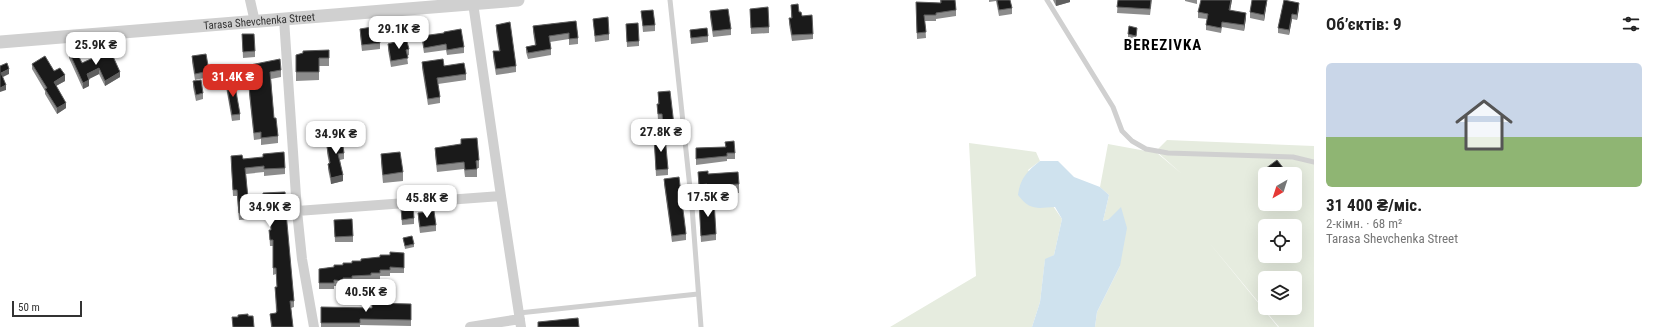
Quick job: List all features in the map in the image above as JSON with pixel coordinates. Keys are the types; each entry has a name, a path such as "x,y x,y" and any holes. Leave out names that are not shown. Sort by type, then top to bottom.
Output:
{"street":[{"path":"250,0 255,22"},
{"name":"Tarasa Shevchenka Street","path":"0,42 518,0"},
{"path":"470,327 520,320 474,3"},
{"path":"284,19 297,211 302,259 314,327"},
{"path":"297,211 501,196"}],"lane":[{"path":"670,0 692,207 701,327"},
{"path":"1047,0 1113,107 1122,131 1132,141 1146,149 1168,153 1293,157 1314,162"},
{"path":"520,320 698,294"}],"shaded area":[{"path":"1167,140 1314,146 1314,327 1279,327 1269,315 1302,315 1302,271 1258,271 1258,302 1207,240 1258,302 1258,315 1268,315 1278,327 1095,327 1097,312 1120,266 1109,219 1103,221 1109,195 1100,187 1108,144 1157,153 1182,174 1156,151"},
{"path":"969,143 1036,152 1040,161 1028,170 1062,219 1054,255 1045,260 1040,302 1032,327 890,327 976,276"}],"water":[{"path":"1040,161 1058,161 1074,177 1100,187 1109,195 1103,221 1109,219 1121,207 1127,228 1120,266 1097,312 1095,327 1032,327 1040,302 1045,259 1054,255 1062,219 1055,207 1039,208 1030,206 1026,204 1018,195 1022,180 1031,168"}],"building":[{"path":"941,0 955,0 956,10 936,13 936,15 924,15 926,32 917,33 916,2 941,3"},
{"path":"997,0 1010,0 1012,8 999,10"},
{"path":"1118,0 1151,0 1150,9 1117,7"},
{"path":"1201,0 1231,0 1229,10 1246,13 1244,25 1222,22 1221,28 1206,25 1208,14 1198,12"},
{"path":"1252,0 1267,0 1264,15 1250,12"},
{"path":"1284,0 1299,3 1297,15 1292,14 1289,30 1278,28"},
{"path":"798,4 799,12 801,12 802,16 812,15 813,34 792,35 789,18 792,18 791,5"},
{"path":"768,7 769,27 751,28 750,9"},
{"path":"728,9 731,29 713,31 710,11"},
{"path":"653,10 655,25 643,26 641,11"},
{"path":"608,17 609,34 595,36 593,19"},
{"path":"576,21 578,38 569,39 569,33 549,36 551,49 528,53 526,47 536,45 533,26"},
{"path":"510,22 516,66 496,69 493,51 500,51 496,25"},
{"path":"638,23 639,41 627,42 626,24"},
{"path":"378,26 380,43 362,45 360,29"},
{"path":"1129,26 1137,28 1136,36 1128,34"},
{"path":"707,28 708,36 691,38 690,30"},
{"path":"461,29 464,47 447,50 446,44 424,48 422,36"},
{"path":"242,34 254,34 255,51 243,52"},
{"path":"406,38 409,49 406,50 408,58 391,61 388,44 395,42 395,40"},
{"path":"75,49 82,63 104,53 104,55 111,52 120,72 105,81 99,68 87,74 89,80 83,83 69,52"},
{"path":"329,50 329,58 319,58 319,72 296,72 296,55 303,53 303,51"},
{"path":"206,54 209,71 195,74 192,56"},
{"path":"45,56 54,71 60,68 65,75 54,82 66,103 57,108 32,64"},
{"path":"280,59 281,70 270,72 274,118 276,118 278,136 261,138 261,132 254,133 249,87 254,87 250,65"},
{"path":"443,59 444,66 464,63 466,74 437,78 440,97 428,99 422,62"},
{"path":"7,63 9,69 1,73 6,85 0,88 0,66"},
{"path":"201,80 203,93 196,95 193,81"},
{"path":"234,80 240,114 232,115 226,82"},
{"path":"670,91 674,125 663,125 662,114 658,114 658,92"},
{"path":"341,132 344,153 338,154 343,175 331,178 327,147 332,146 330,134"},
{"path":"665,136 668,169 656,170 654,137"},
{"path":"477,138 479,160 476,161 477,169 465,170 464,162 437,165 435,148 461,144 461,139"},
{"path":"734,141 735,153 727,153 727,156 696,159 696,148 726,147 725,142"},
{"path":"284,152 285,168 264,169 264,166 245,168 248,198 263,197 263,193 285,192 294,301 290,301 293,327 272,327 270,314 276,313 277,311 275,287 277,287 276,268 273,268 273,240 270,240 269,230 271,230 270,214 264,214 264,212 239,213 237,190 233,190 231,156 242,155 243,159 263,157 263,154"},
{"path":"400,152 403,172 383,175 381,154"},
{"path":"1277,160 1282,167 1268,167"},
{"path":"708,171 708,174 738,172 739,184 699,185 698,172"},
{"path":"679,177 686,234 672,236 664,179"},
{"path":"714,200 716,234 701,236 699,202"},
{"path":"413,207 414,218 402,220 401,208"},
{"path":"434,211 436,225 420,227 418,213"},
{"path":"352,219 353,236 335,237 334,220"},
{"path":"412,236 414,244 405,246 403,238"},
{"path":"390,252 404,253 404,268 390,267 390,270 380,270 380,273 352,276 352,278 343,278 343,281 334,280 334,283 319,283 319,269 334,267 334,265 343,265 343,263 352,263 352,261 361,261 361,259 380,257 380,255 390,255"},
{"path":"372,303 411,304 411,320 360,319 360,323 321,323 321,307 372,308"},
{"path":"248,314 248,316 253,316 254,327 233,327 232,317"},
{"path":"578,318 579,327 538,327 538,322"}],"district":[{"name":"BEREZIVKA","path":"1163,45"}]}
